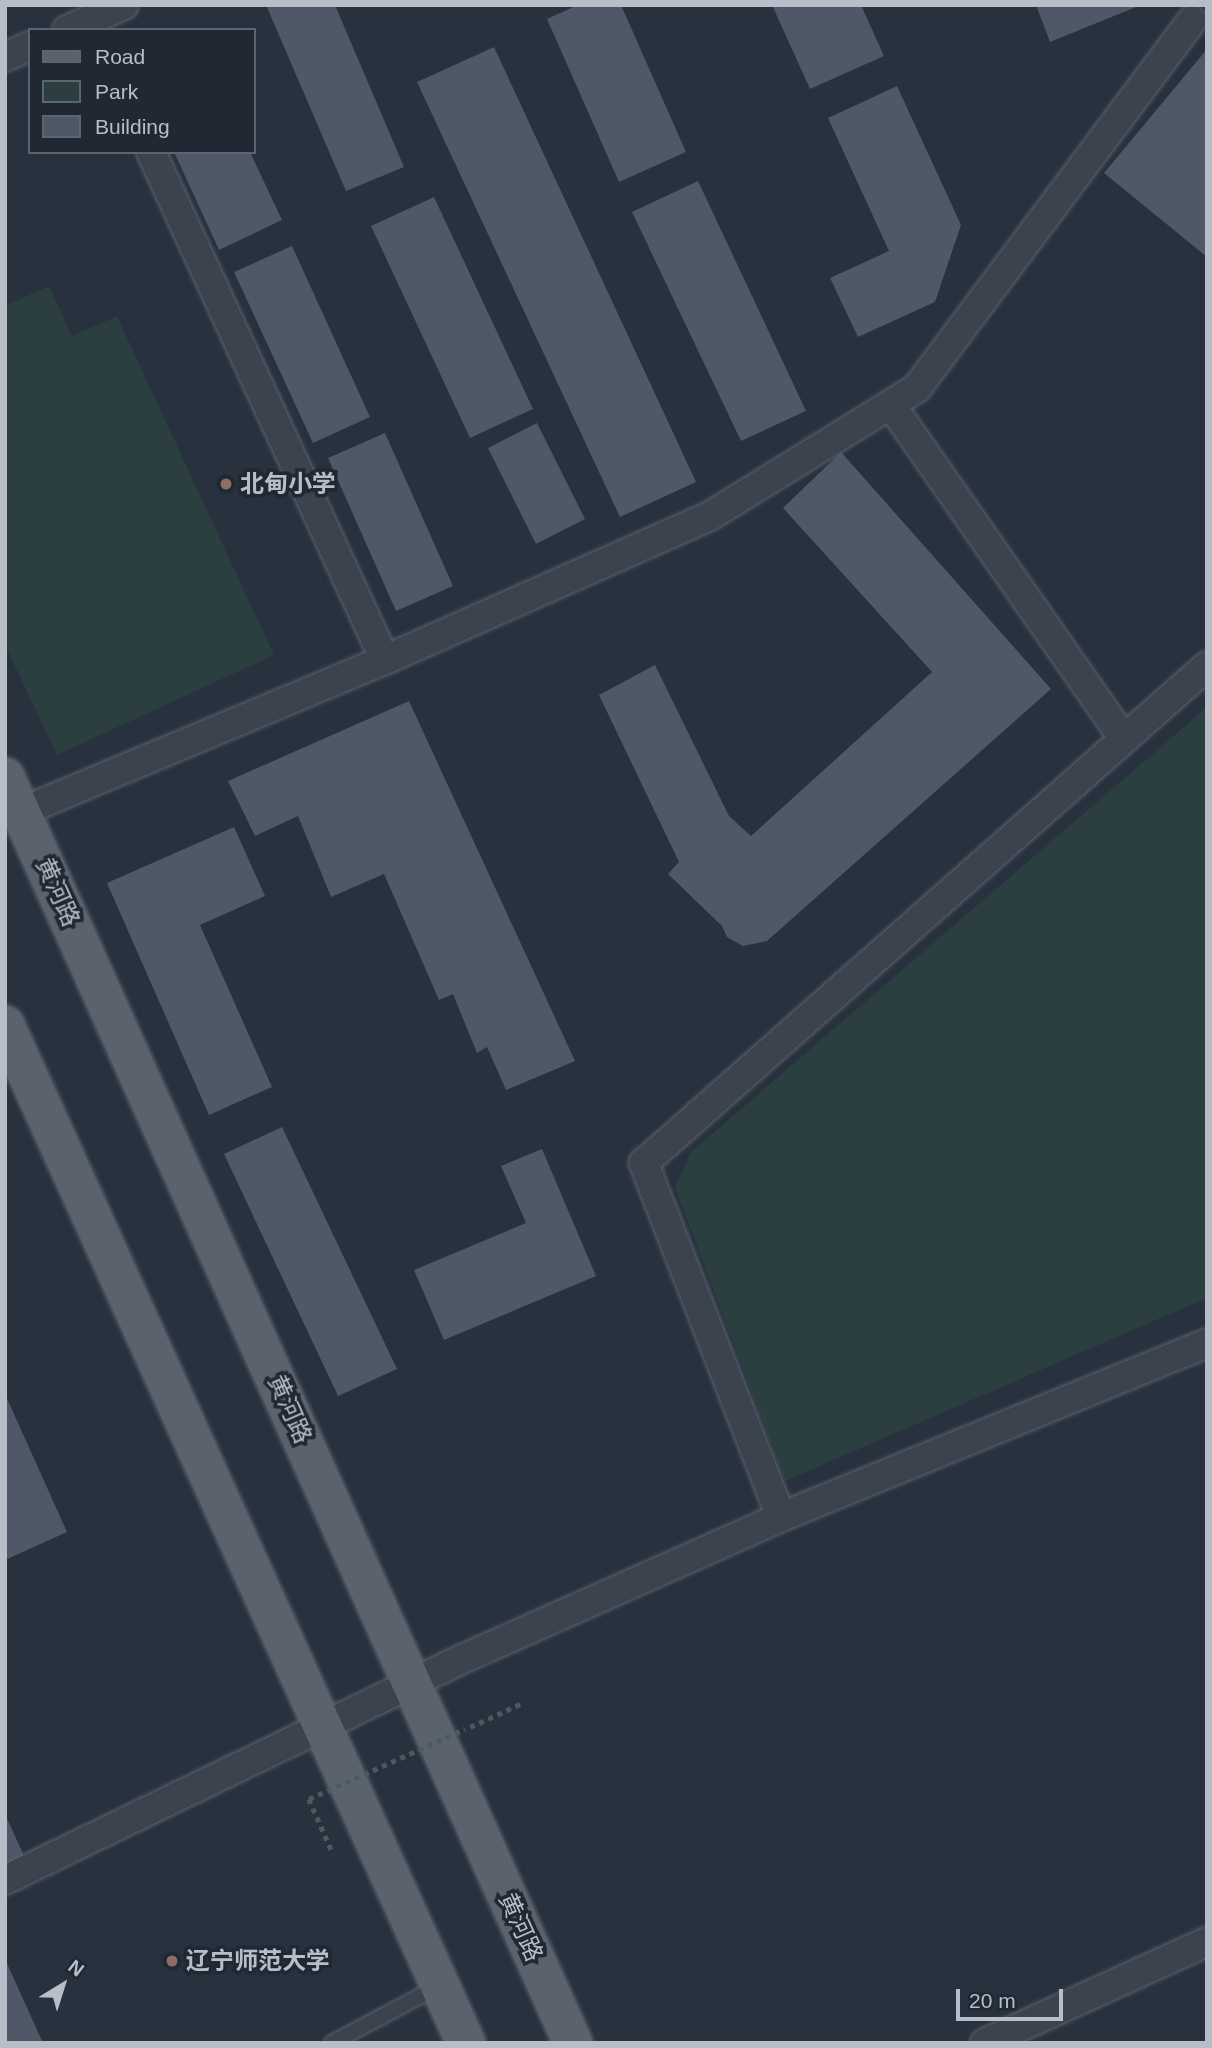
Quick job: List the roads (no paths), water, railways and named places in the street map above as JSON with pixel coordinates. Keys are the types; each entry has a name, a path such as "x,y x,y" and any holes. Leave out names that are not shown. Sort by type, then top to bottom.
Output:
{"main road":[{"name":"黄河路","path":"5,777 413,1681 573,2043"},
{"path":"5,1025 466,2043"}],"street":[{"path":"84,27 124,5"},
{"path":"21,812 386,660 710,516 917,388 1192,20"},
{"path":"5,57 28,47"},
{"path":"152,154 386,660"},
{"path":"891,405 1124,739"},
{"path":"781,1517 645,1163 1207,666"},
{"path":"5,1880 324,1728 413,1681 781,1517 1207,1343"},
{"path":"985,2043 1207,1942"}],"lane":[{"path":"332,2043 440,1986"}],"place":[{"name":"北甸小学","path":"226,484"},
{"name":"辽宁师范大学","path":"172,1961"}]}
